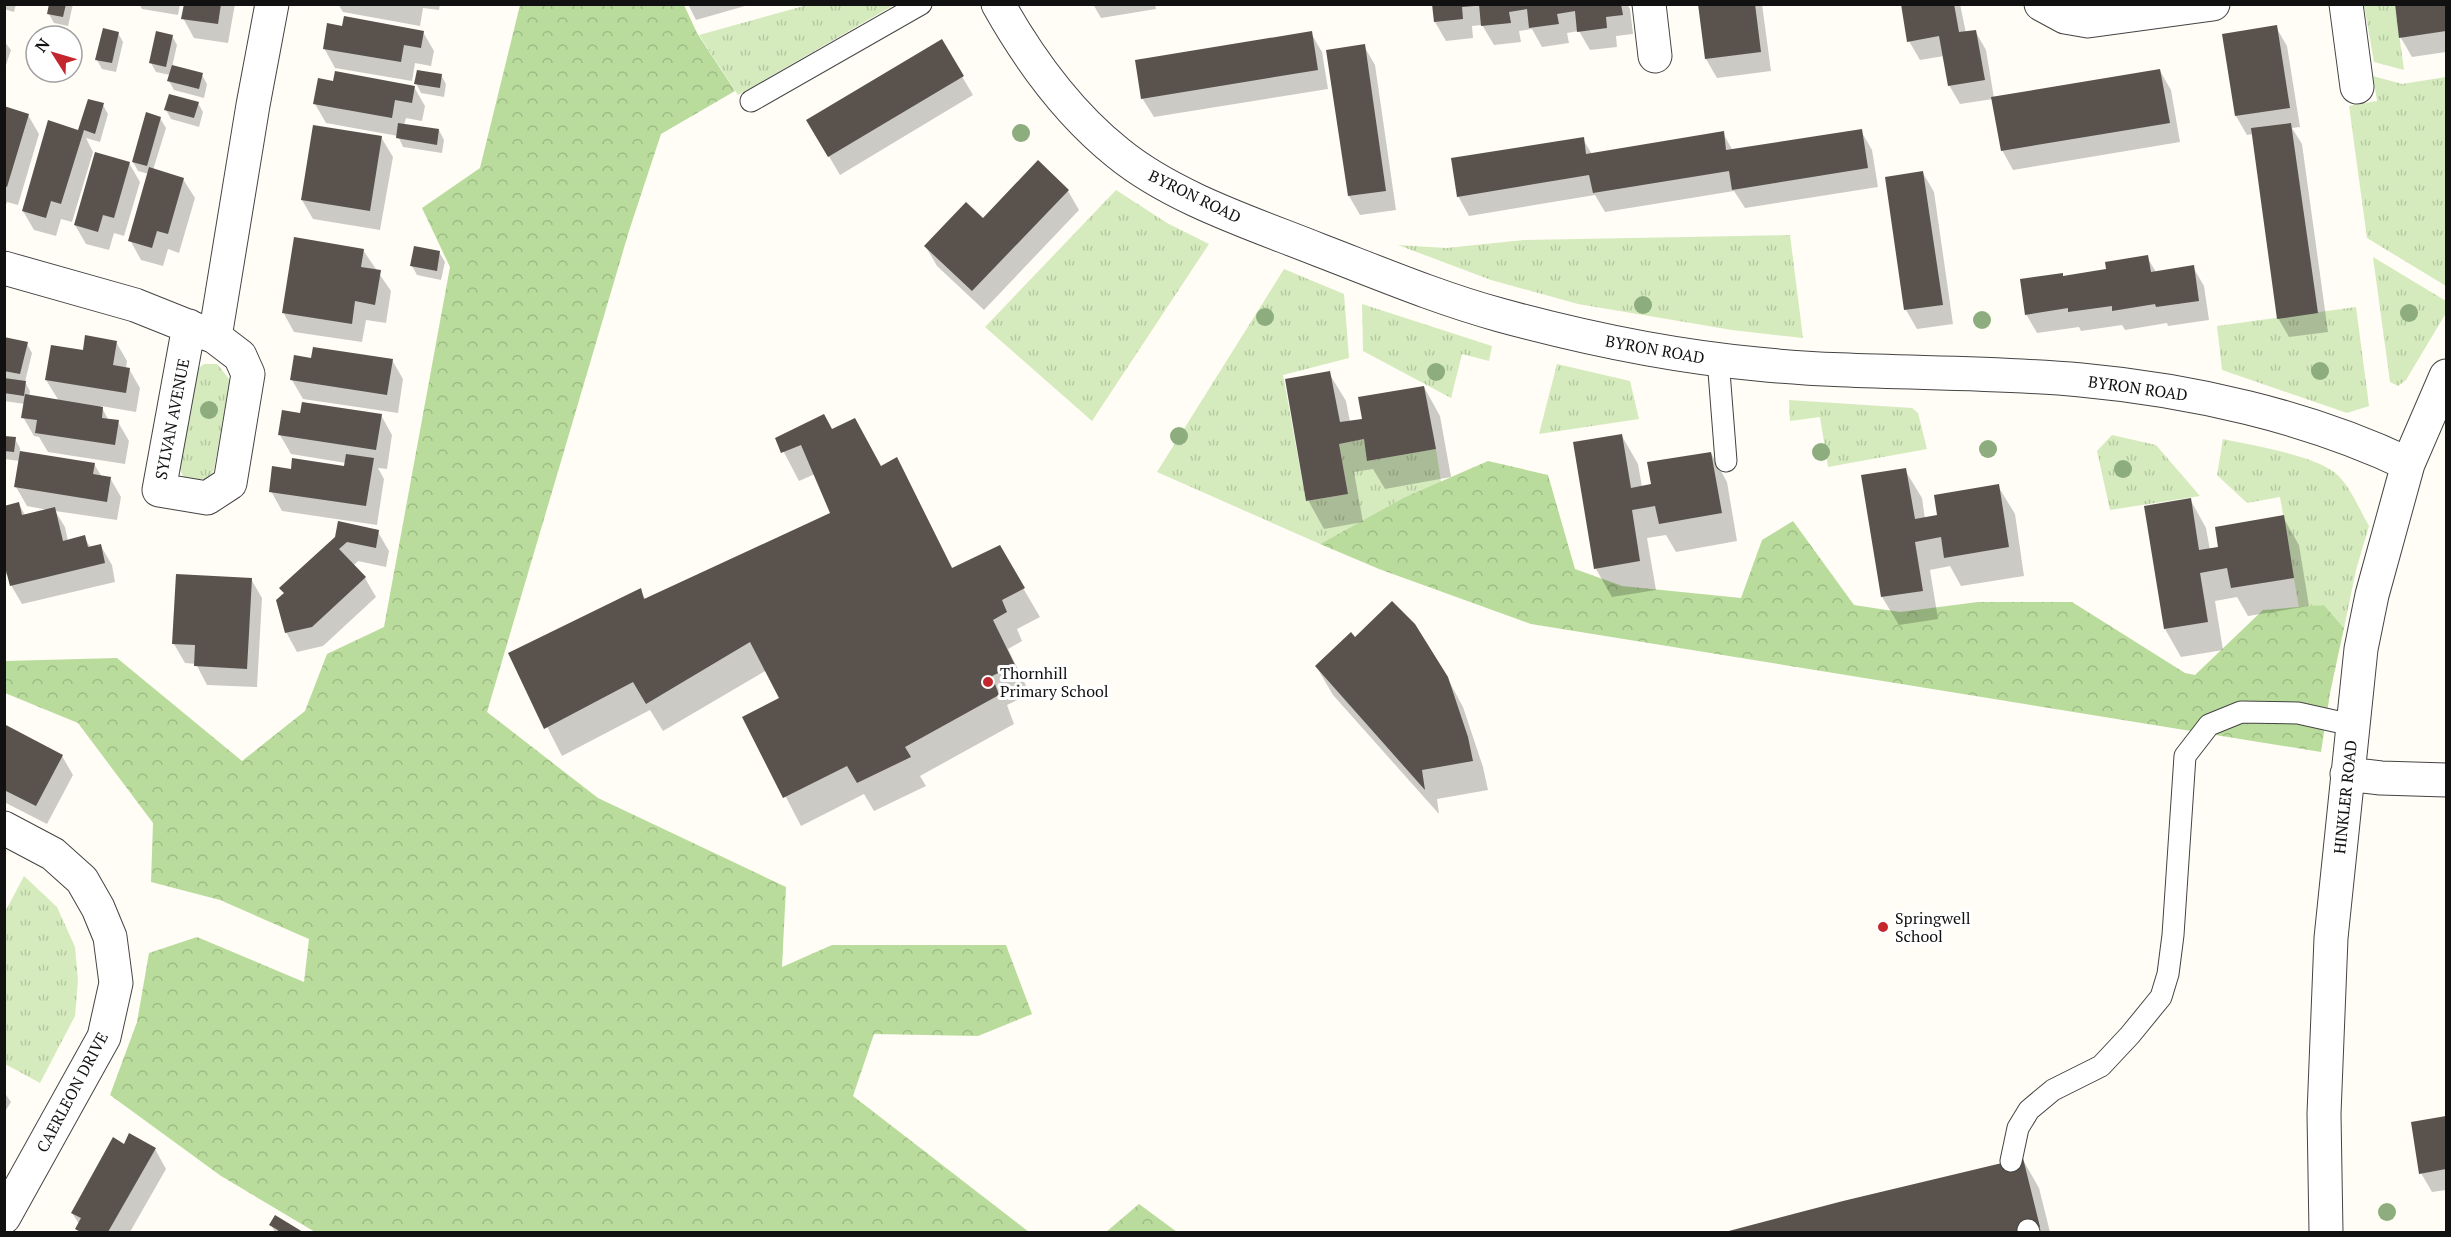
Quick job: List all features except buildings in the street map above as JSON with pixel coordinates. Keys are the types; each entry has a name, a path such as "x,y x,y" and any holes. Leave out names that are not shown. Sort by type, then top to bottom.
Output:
{"street":[{"path":"4,268 135,304 202,331 253,105 272,4"},
{"name":"BYRON ROAD","path":"998,4 1039,71 1092,130 1139,168 1203,202 1433,294 1498,315 1612,342 1718,359 1764,365 1879,372 2047,377 2150,388 2232,404 2357,443 2408,464"},
{"path":"1649,4 1655,56"},
{"path":"2042,4 2065,17 2088,21 2213,4"},
{"path":"2346,4 2357,87"},
{"name":"HINKLER ROAD","path":"2323,1232 2324,1114 2331,938 2361,649 2372,595 2408,464 2446,376"},
{"path":"2347,774 2381,778 2446,780"},
{"name":"CAERLEON DRIVE","path":"4,828 53,854 82,880 98,908 110,937 116,983 104,1037 4,1217"}],"lane":[{"path":"751,100 921,4"},
{"path":"1718,359 1726,461"},
{"path":"2011,1161 2018,1128 2029,1110 2053,1090 2101,1066 2161,998 2168,974 2173,935 2185,756 2209,725 2241,712 2298,713 2352,725"}],"green space":[{"path":"811,4 894,5 738,95 699,35"},
{"path":"520,5 684,5 697,33 735,91 661,134 629,231 487,712 598,798 786,887 782,967 832,945 1006,945 1032,1014 978,1036 874,1034 853,1096 1029,1232 315,1232 221,1176 110,1095 137,1022 149,953 197,937 304,982 309,939 220,900 151,882 153,823 78,723 5,693 5,661 117,658 242,761 305,711 327,654 384,627 450,267 422,208 480,168"},
{"path":"2364,5 2395,5 2404,70 2374,62"},
{"path":"2373,76 2402,84 2446,77 2446,286 2367,238 2349,106 2377,101"},
{"path":"1116,190 1167,223 1209,244 1092,421 985,327"},
{"path":"1790,235 1803,338 1732,330 1578,304 1491,280 1398,245 1446,248 1524,240"},
{"path":"2373,257 2446,301 2446,313 2406,380 2398,386 2390,382"},
{"path":"1284,269 1344,294 1349,358 1283,375 1306,501 1348,494 1339,444 1364,439 1368,461 1436,449 1441,482 1403,498 1320,544 1157,472"},
{"path":"1362,304 1492,346 1489,361 1462,354 1451,398 1363,351"},
{"path":"2356,307 2369,406 2347,413 2222,370 2217,326"},
{"path":"204,364 217,364 230,380 214,470 209,478 196,481 183,476 179,468 195,371"},
{"path":"1557,364 1630,381 1639,419 1539,434"},
{"path":"1789,400 1912,408 1918,413 1927,449 1828,467 1820,417 1790,421"},
{"path":"2112,435 2156,445 2200,496 2110,510 2097,451"},
{"path":"2223,439 2281,451 2310,460 2334,472 2349,489 2369,526 2356,570 2344,628 2324,605 2299,608 2280,497 2247,503 2217,475"},
{"path":"1488,461 1548,475 1575,569 1622,586 1741,598 1762,540 1793,521 1854,605 1900,612 1978,602 2072,602 2185,673 2195,675 2263,610 2324,605 2344,628 2330,693 2321,752 1531,624 1379,569 1320,544 1403,498"},
{"path":"24,876 57,907 75,947 78,980 75,1016 40,1083 5,1064 5,912"},
{"path":"1139,1204 1177,1232 1106,1232"}],"place":[{"name":"Thornhill Primary School","path":"988,682"},
{"name":"Springwell School","path":"1883,927"}]}
